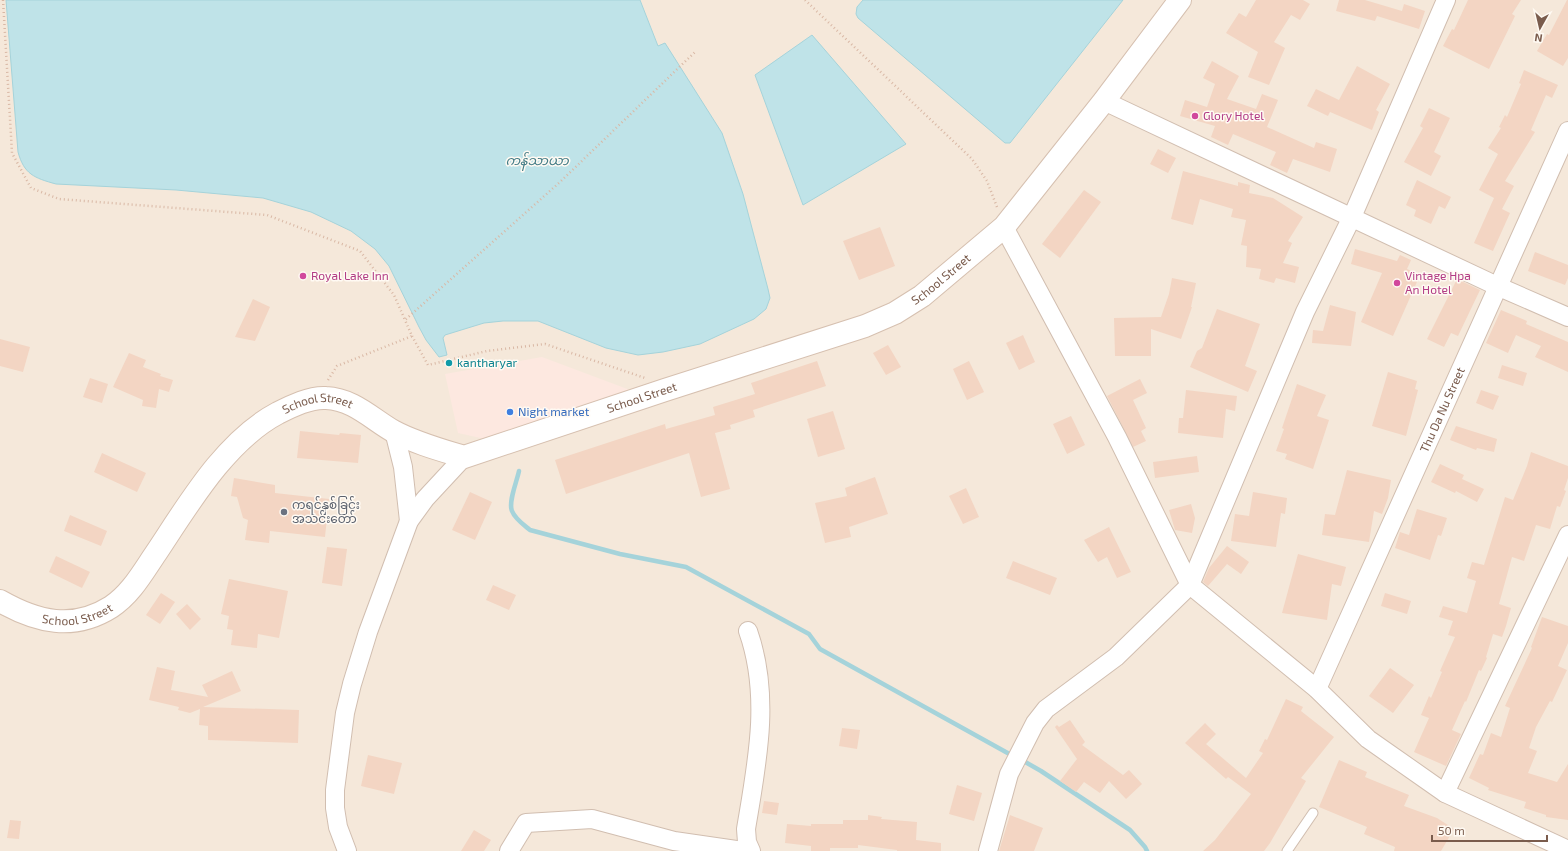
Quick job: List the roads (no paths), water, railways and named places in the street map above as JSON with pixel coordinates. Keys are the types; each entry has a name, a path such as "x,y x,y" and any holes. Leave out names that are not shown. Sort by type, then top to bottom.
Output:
{"street":[{"name":"School Street","path":"0,601 37,618 59,622 94,615 112,606 135,584 195,495 230,451 267,418 294,404 325,398 339,400 370,415 394,431 431,447 473,454 665,390 865,326 895,313 922,296 1004,226 1104,101 1180,0"},
{"path":"988,851 1009,774 1035,723 1046,709 1116,657 1190,585 1305,312 1352,217 1446,0"},
{"path":"1104,101 1497,286 1568,317"},
{"name":"Thu Da Nu Street","path":"1317,689 1568,131"},
{"path":"1004,226 1117,436 1190,585 1317,689 1368,739 1445,793 1568,850"},
{"path":"394,431 403,467 409,521"},
{"path":"347,851 338,827 335,808 335,790 346,713 352,684 368,632 409,521 426,499 473,454"},
{"path":"1445,793 1568,535"},
{"path":"748,631 755,650 760,681 760,744 746,829 747,842 751,851"},
{"path":"509,851 526,823 592,819 674,841 743,851"}],"lane":[{"path":"1287,851 1313,813"}],"water":[{"name":"ကန်သာယာ","path":"6,0 640,0 658,46 665,43 722,133 743,194 768,289 770,298 766,309 754,319 700,344 663,352 638,355 606,348 538,321 503,321 484,323 445,335 443,338 447,355 439,357 426,340 389,266 375,249 351,231 311,212 263,198 176,190 56,184 42,180 31,174 23,165 18,152"},
{"path":"863,0 1123,0 1010,143 1005,143 858,18 856,14 857,7"},
{"path":"812,35 906,144 803,205 755,75"}],"waterway":[{"path":"519,471 511,507 515,517 530,530 620,554 686,567 809,634 820,649 1013,756"},
{"path":"1020,759 1041,771 1130,830 1147,851"}],"place":[{"name":"Glory Hotel","path":"1195,116"},
{"name":"Royal Lake Inn","path":"303,276"},
{"name":"Vintage Hpa An Hotel","path":"1397,283"},
{"name":"kantharyar","path":"449,363"},
{"name":"Night market","path":"510,412"},
{"name":"ကရင်နှစ်ခြင်း အသင်းတော်","path":"284,512"}]}
